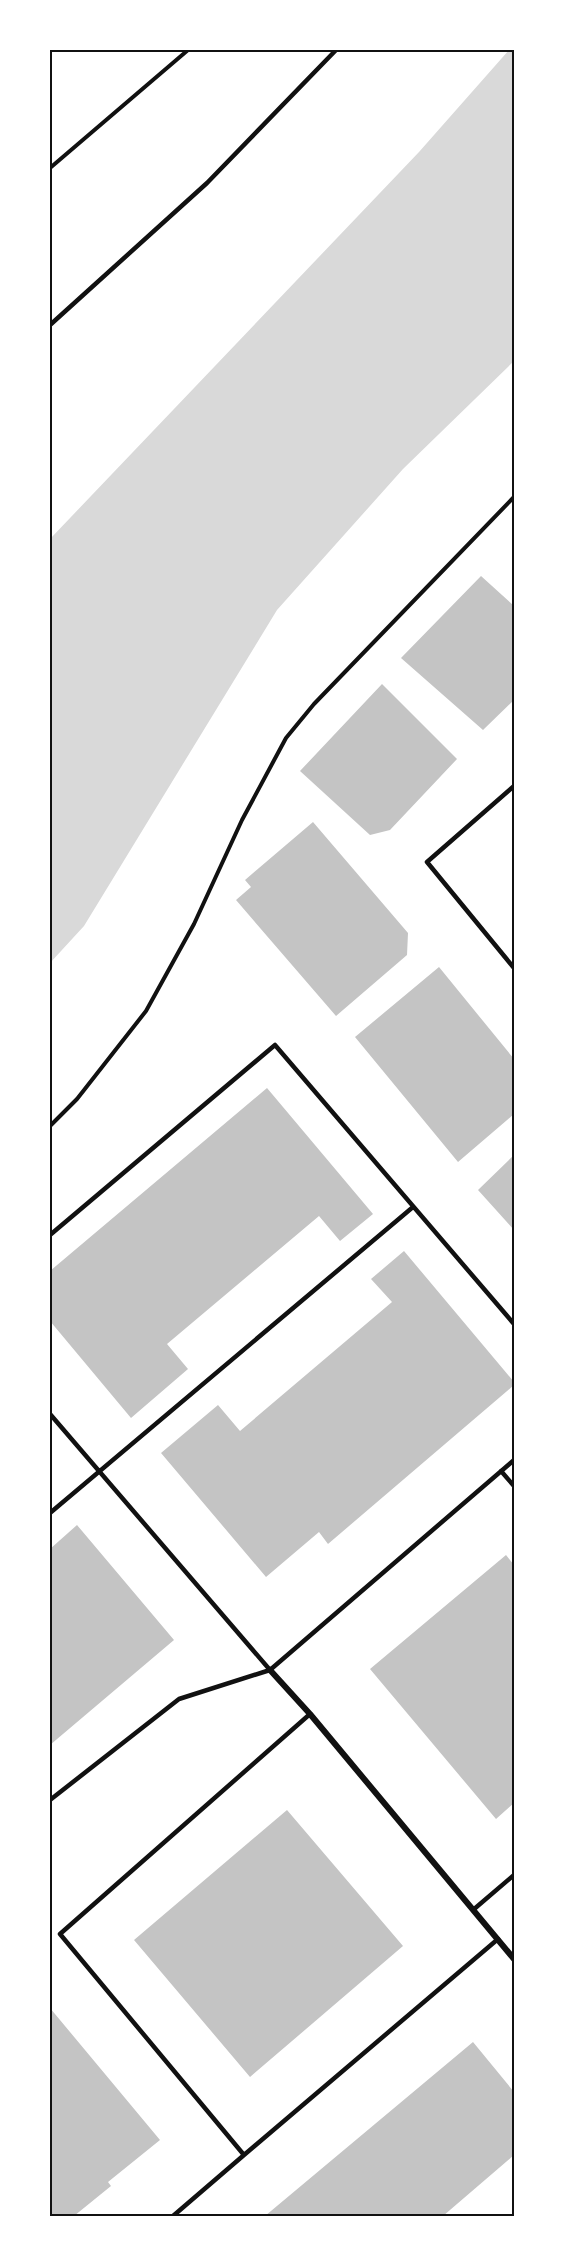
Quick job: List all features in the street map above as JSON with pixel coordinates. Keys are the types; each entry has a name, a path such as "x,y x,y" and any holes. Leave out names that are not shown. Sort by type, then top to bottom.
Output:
{"street":[{"path":"270,1670 310,1714 514,1959"}],"lane":[{"path":"50,326 207,183 336,50"},
{"path":"514,786 427,862 514,968"},
{"path":"50,1235 275,1045 514,1324"},
{"path":"50,1513 413,1207"},
{"path":"50,1414 270,1670"},
{"path":"50,1800 179,1699 270,1670 514,1460"},
{"path":"501,1471 514,1486"},
{"path":"243,2155 60,1934 310,1714"},
{"path":"473,1910 514,1875"},
{"path":"173,2217 498,1939"}],"path":[{"path":"50,168 188,50"},
{"path":"50,1125 77,1099 146,1011 194,924 242,820 286,738 314,704 514,497"}],"shaded area":[{"path":"509,50 514,50 514,361 403,469 277,610 84,926 50,963 50,539 419,152"}],"building":[{"path":"481,576 514,606 514,700 483,730 401,658"},
{"path":"382,684 457,759 390,830 370,835 300,771"},
{"path":"313,822 408,933 407,955 336,1016 236,900 251,887 245,880"},
{"path":"439,967 514,1059 514,1114 458,1162 355,1037"},
{"path":"267,1088 373,1214 340,1241 319,1216 167,1344 188,1369 131,1418 50,1321 50,1271"},
{"path":"514,1155 514,1230 478,1190"},
{"path":"404,1251 514,1382 514,1385 328,1544 319,1532 266,1577 161,1453 218,1405 240,1431 392,1302 371,1279"},
{"path":"77,1525 174,1640 50,1745 50,1549"},
{"path":"506,1555 514,1565 514,1803 496,1819 370,1669"},
{"path":"287,1810 403,1946 250,2077 134,1940"},
{"path":"50,2008 160,2140 108,2182 111,2186 74,2216 50,2216"},
{"path":"473,2042 514,2092 514,2155 443,2216 265,2216"}]}
